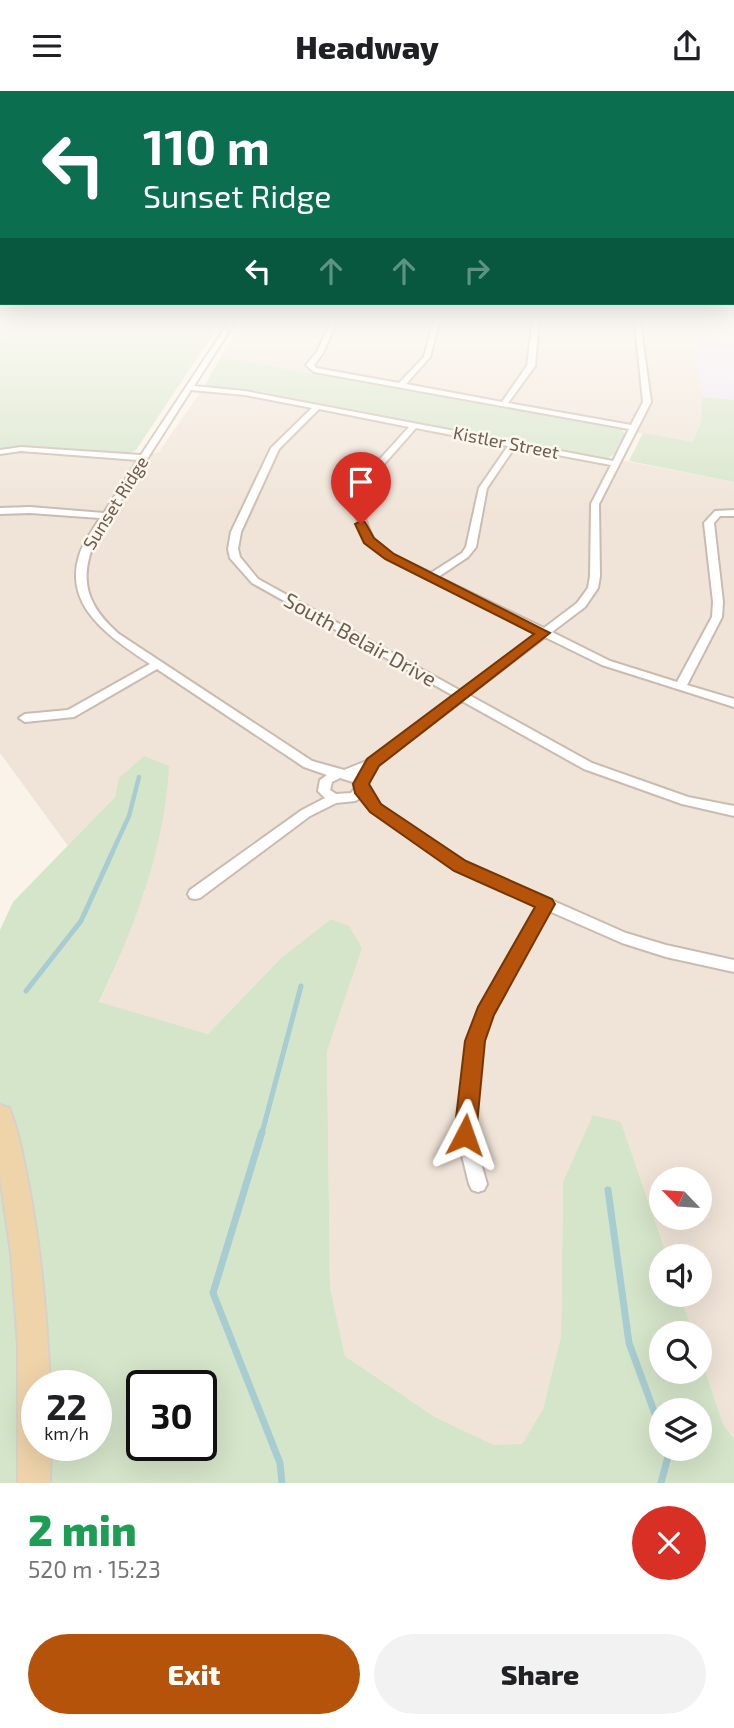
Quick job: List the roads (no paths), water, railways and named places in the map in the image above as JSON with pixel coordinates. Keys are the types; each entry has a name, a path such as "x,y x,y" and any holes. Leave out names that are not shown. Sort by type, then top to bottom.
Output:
{"main road":[{"path":"0,1117 10,1155 30,1298 34,1483"}],"street":[{"name":"Sunset Ridge","path":"192,384 107,516 82,560 79,574 83,595 89,608 106,629 308,764 358,779 361,786"},
{"path":"391,384 635,428"},
{"path":"503,405 518,384"},
{"path":"331,794 326,780 373,763 581,605 593,588 594,508 647,401 645,384"},
{"name":"Kistler Street","path":"189,389 244,393 616,464"},
{"name":"South Belair Drive","path":"317,407 272,452 236,532 233,549 235,558 255,581 588,766 686,801 734,811"},
{"path":"414,426 374,470 360,516 369,540 381,552 614,667 734,703"},
{"path":"432,577 465,555 471,547 483,488 513,445"},
{"path":"0,452 21,450 144,459"},
{"path":"0,512 30,510 107,516"},
{"path":"680,687 717,617 718,602 709,523 718,513 734,513"},
{"path":"25,718 70,714 157,664"},
{"path":"195,894 331,794 355,797 373,763"},
{"name":"Sunset Ridge","path":"308,764 331,794"},
{"path":"361,786 375,808"},
{"path":"331,794 375,808 460,866 546,904 641,944 734,966"},
{"path":"478,1184 465,1135 475,1041 485,1013 546,904"}],"waterway":[{"path":"111,855 129,816 139,777"},
{"path":"26,991 81,921 112,853"},
{"path":"262,1133 301,986"},
{"path":"262,1132 213,1293 280,1463 282,1483"},
{"path":"608,1190 629,1343 649,1398"},
{"path":"661,1483 667,1461"}]}
